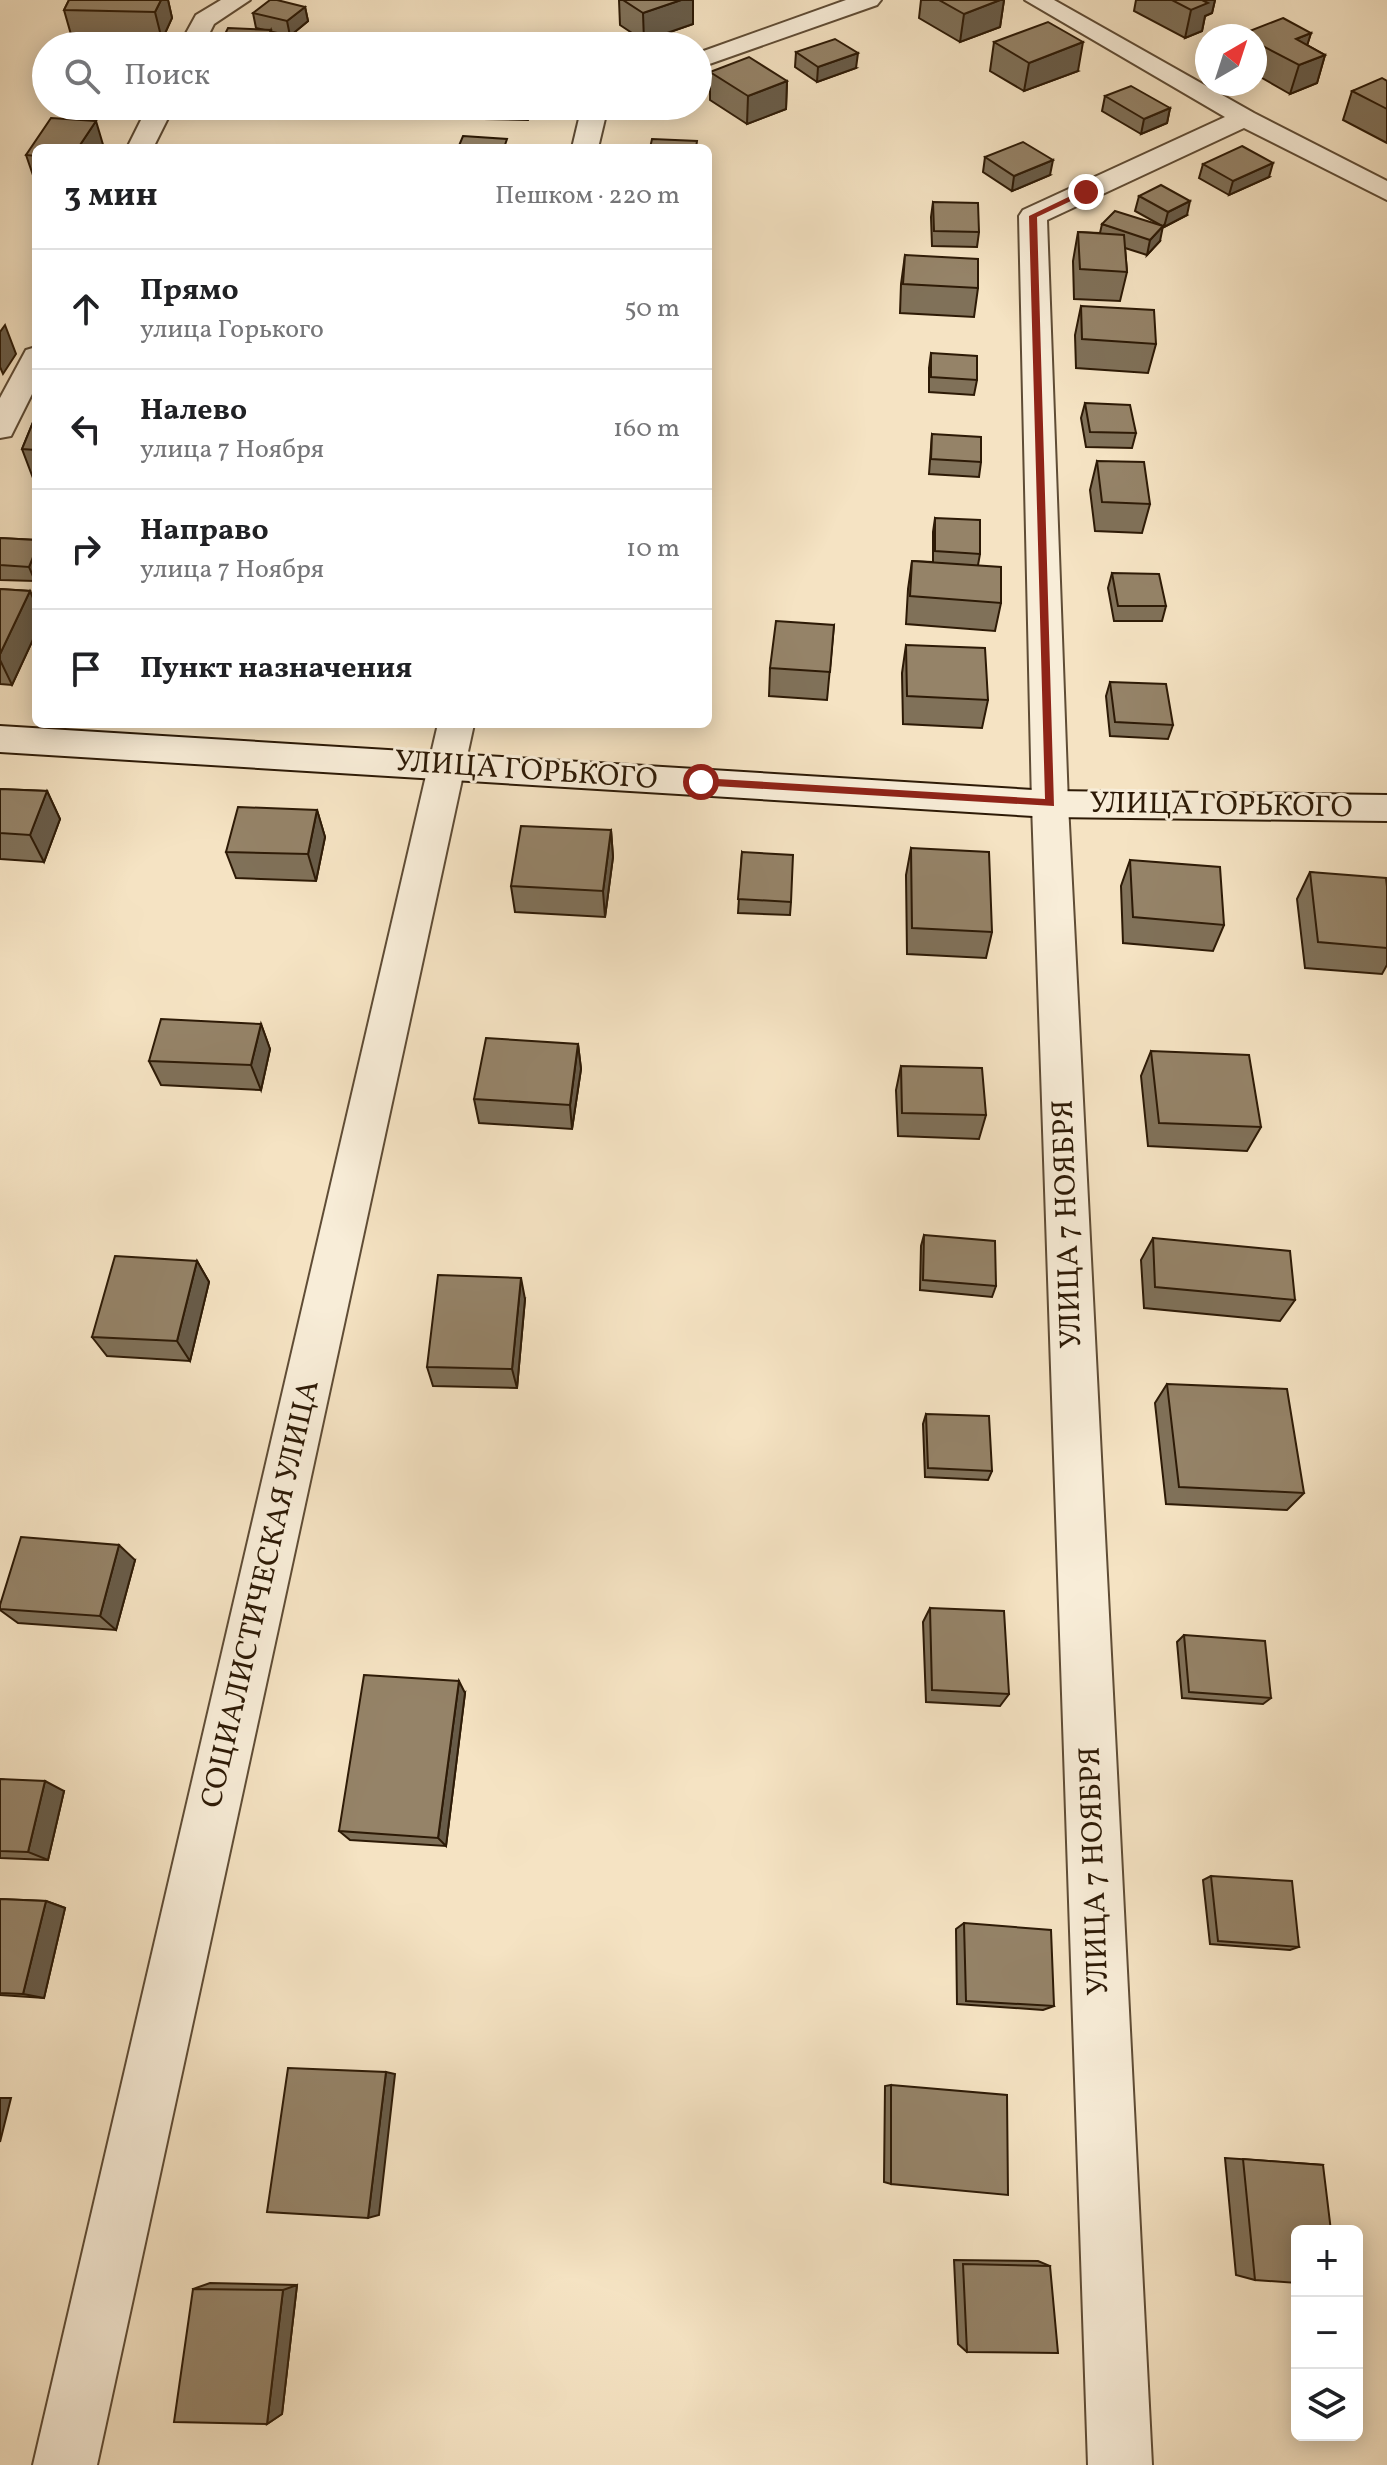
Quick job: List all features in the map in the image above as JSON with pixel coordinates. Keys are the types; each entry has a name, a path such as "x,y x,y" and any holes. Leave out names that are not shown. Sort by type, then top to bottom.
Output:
{"street":[{"path":"198,32 204,20 238,0"},
{"path":"712,56 869,0"},
{"path":"1037,0 1245,118 1387,192"},
{"name":"УЛИЦА 7 НОЯБРЯ","path":"1120,2465 1050,804 1033,216 1245,118"},
{"path":"142,144 154,120"},
{"path":"586,144 592,120"},
{"path":"0,429 32,364"},
{"name":"УЛИЦА ГОРЬКОГО","path":"0,739 451,745 1050,804 1387,808"},
{"name":"СОЦИАЛИСТИЧЕСКАЯ УЛИЦА","path":"65,2465 451,745"}],"building":[{"path":"69,0 161,0 155,12 64,10"},
{"path":"270,0 305,7 287,21 253,13"},
{"path":"623,0 681,0 643,13"},
{"path":"939,0 1000,0 964,14"},
{"path":"1172,0 1202,0 1208,3 1191,10"},
{"path":"1283,18 1311,33 1296,39 1325,55 1299,65 1267,48 1267,24"},
{"path":"1048,22 1083,42 1029,63 994,42"},
{"path":"228,28 271,30 270,32 226,32"},
{"path":"835,39 858,53 818,67 796,52"},
{"path":"749,57 787,81 748,96 712,71"},
{"path":"1382,78 1387,81 1387,109 1352,91"},
{"path":"1131,86 1170,108 1144,119 1105,96"},
{"path":"50,120 96,121 81,144 33,144"},
{"path":"463,136 507,139 505,144 460,144"},
{"path":"652,139 697,141 697,144 651,144"},
{"path":"1023,142 1053,160 1014,176 985,157"},
{"path":"1242,146 1273,163 1233,181 1203,164"},
{"path":"1161,185 1190,201 1168,212 1139,196"},
{"path":"933,202 978,203 979,232 934,231"},
{"path":"1115,211 1163,226 1150,240 1102,224"},
{"path":"1078,232 1124,235 1127,272 1080,269"},
{"path":"905,255 978,259 978,288 903,284"},
{"path":"1081,306 1154,310 1156,344 1082,339"},
{"path":"931,353 977,356 977,380 931,377"},
{"path":"1085,403 1130,405 1136,433 1090,432"},
{"path":"32,425 32,450 22,449"},
{"path":"932,434 981,437 981,462 931,459"},
{"path":"1097,461 1144,462 1150,504 1102,502"},
{"path":"935,518 980,520 980,554 935,551"},
{"path":"0,538 32,540 29,567 0,565"},
{"path":"912,561 1001,567 1001,603 910,596"},
{"path":"1112,573 1159,574 1166,606 1118,606"},
{"path":"0,589 30,591 0,654"},
{"path":"776,621 834,625 830,672 770,668"},
{"path":"906,645 985,648 988,700 907,696"},
{"path":"1110,682 1166,684 1173,725 1115,722"},
{"path":"0,789 47,791 30,835 0,833"},
{"path":"238,807 317,810 308,854 226,852"},
{"path":"521,826 611,830 603,891 511,886"},
{"path":"911,848 989,852 992,932 912,928"},
{"path":"742,852 793,855 791,902 738,899"},
{"path":"1130,860 1220,867 1224,925 1133,917"},
{"path":"1310,872 1386,878 1387,948 1318,942"},
{"path":"161,1019 261,1024 251,1065 149,1061"},
{"path":"486,1038 578,1044 570,1105 474,1099"},
{"path":"1151,1051 1249,1055 1261,1127 1159,1123"},
{"path":"901,1066 982,1068 986,1115 902,1113"},
{"path":"924,1235 995,1241 996,1286 923,1280"},
{"path":"1153,1238 1290,1251 1295,1300 1155,1287"},
{"path":"115,1256 197,1261 177,1341 92,1337"},
{"path":"438,1275 521,1278 512,1369 427,1367"},
{"path":"1167,1384 1287,1389 1304,1493 1179,1487"},
{"path":"926,1414 989,1416 992,1471 928,1468"},
{"path":"21,1537 119,1545 100,1616 0,1609"},
{"path":"930,1608 1004,1611 1009,1694 932,1690"},
{"path":"1184,1635 1265,1641 1271,1698 1189,1692"},
{"path":"364,1675 459,1681 438,1838 339,1831"},
{"path":"0,1779 45,1781 28,1852 0,1851"},
{"path":"1211,1876 1292,1881 1299,1947 1218,1941"},
{"path":"0,1899 46,1901 23,1994 0,1993"},
{"path":"964,1923 1051,1930 1054,2006 966,2001"},
{"path":"288,2068 386,2072 368,2218 267,2212"},
{"path":"891,2085 1007,2095 1008,2195 891,2184"},
{"path":"1243,2159 1323,2165 1330,2225 1291,2225 1291,2283 1255,2280"},
{"path":"963,2264 1050,2266 1058,2353 967,2352"},
{"path":"193,2289 283,2290 267,2424 174,2422"}],"route":[{"path":"701,782 1050,804 1033,216 1086,192"}]}
